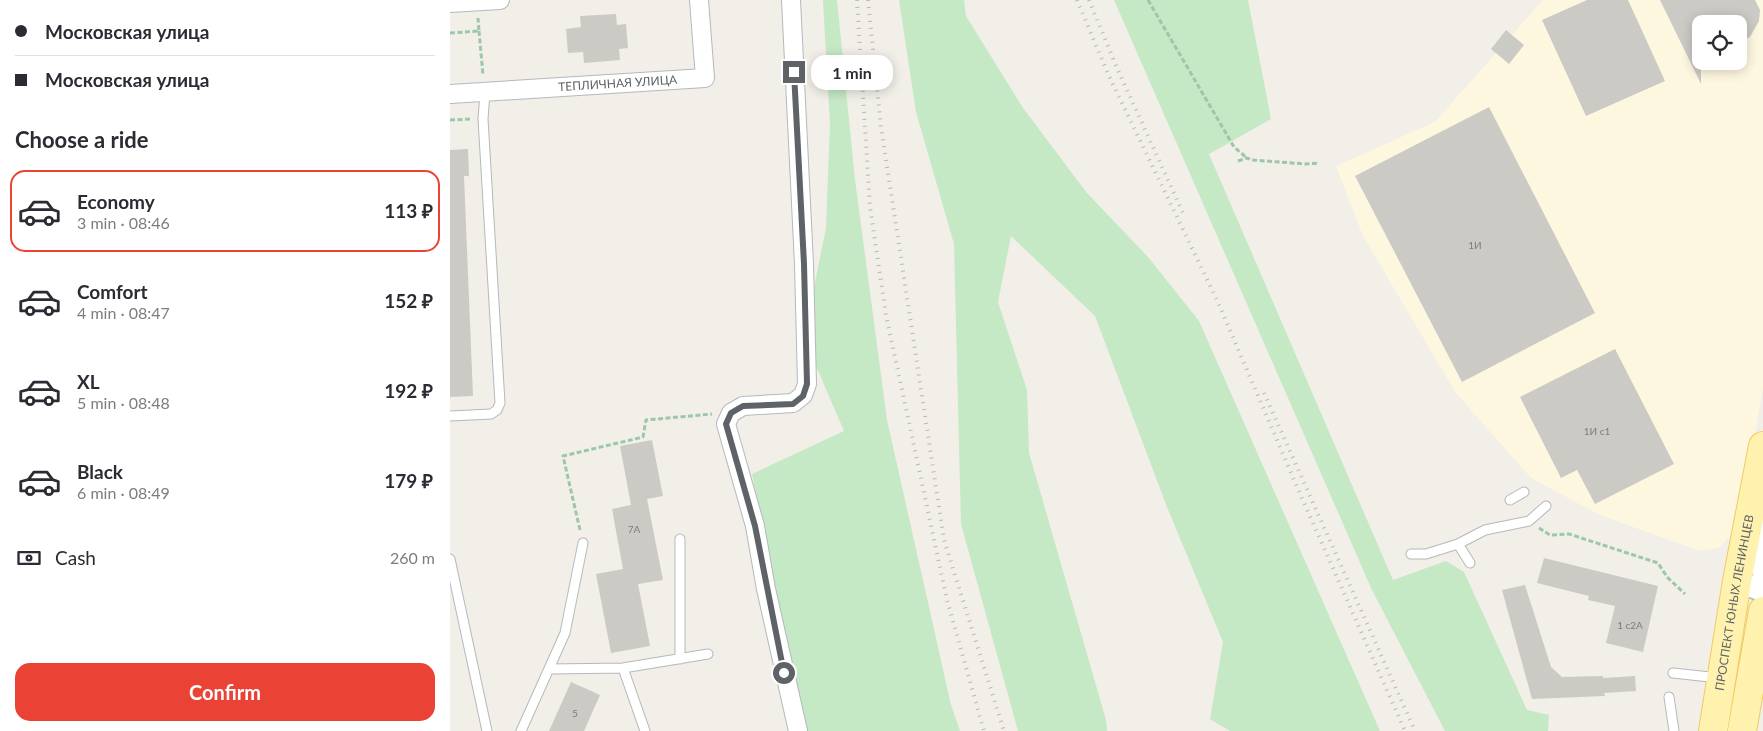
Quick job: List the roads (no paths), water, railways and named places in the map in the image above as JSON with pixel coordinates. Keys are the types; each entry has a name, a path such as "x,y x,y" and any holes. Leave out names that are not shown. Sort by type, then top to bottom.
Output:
{"main road":[{"name":"ПРОСПЕКТ ЮНЫХ ЛЕНИНЦЕВ","path":"1713,731 1737,581 1763,446"},
{"path":"1750,721 1763,611"}],"street":[{"path":"450,3 500,0"},
{"name":"ТЕПЛИЧНАЯ УЛИЦА","path":"450,94 705,78 699,0"},
{"path":"791,0 804,264 807,384 803,396 793,404 743,406 731,413 726,424 755,526 766,588 798,731"},
{"path":"1752,502 1763,572"},
{"path":"1737,581 1763,591"}],"lane":[{"path":"450,416 491,414 497,410 500,403 483,119 485,92"},
{"path":"1510,500 1524,492"},
{"path":"1411,554 1426,554 1458,544 1485,530 1529,521 1546,506"},
{"path":"680,539 680,659"},
{"path":"521,731 562,642 568,621 583,543"},
{"path":"1458,544 1470,563"},
{"path":"450,559 487,731"},
{"path":"550,669 623,668 708,654"},
{"path":"623,668 645,731"},
{"path":"1673,673 1722,678"},
{"path":"1669,697 1674,731"}],"railway":[{"path":"857,0 870,207 886,315 947,600 984,731"},
{"path":"868,0 881,127 944,540 1004,731"},
{"path":"1077,0 1108,74 1217,300 1405,731"},
{"path":"1089,0 1117,68 1183,213"},
{"path":"1264,393 1415,731"}]}
